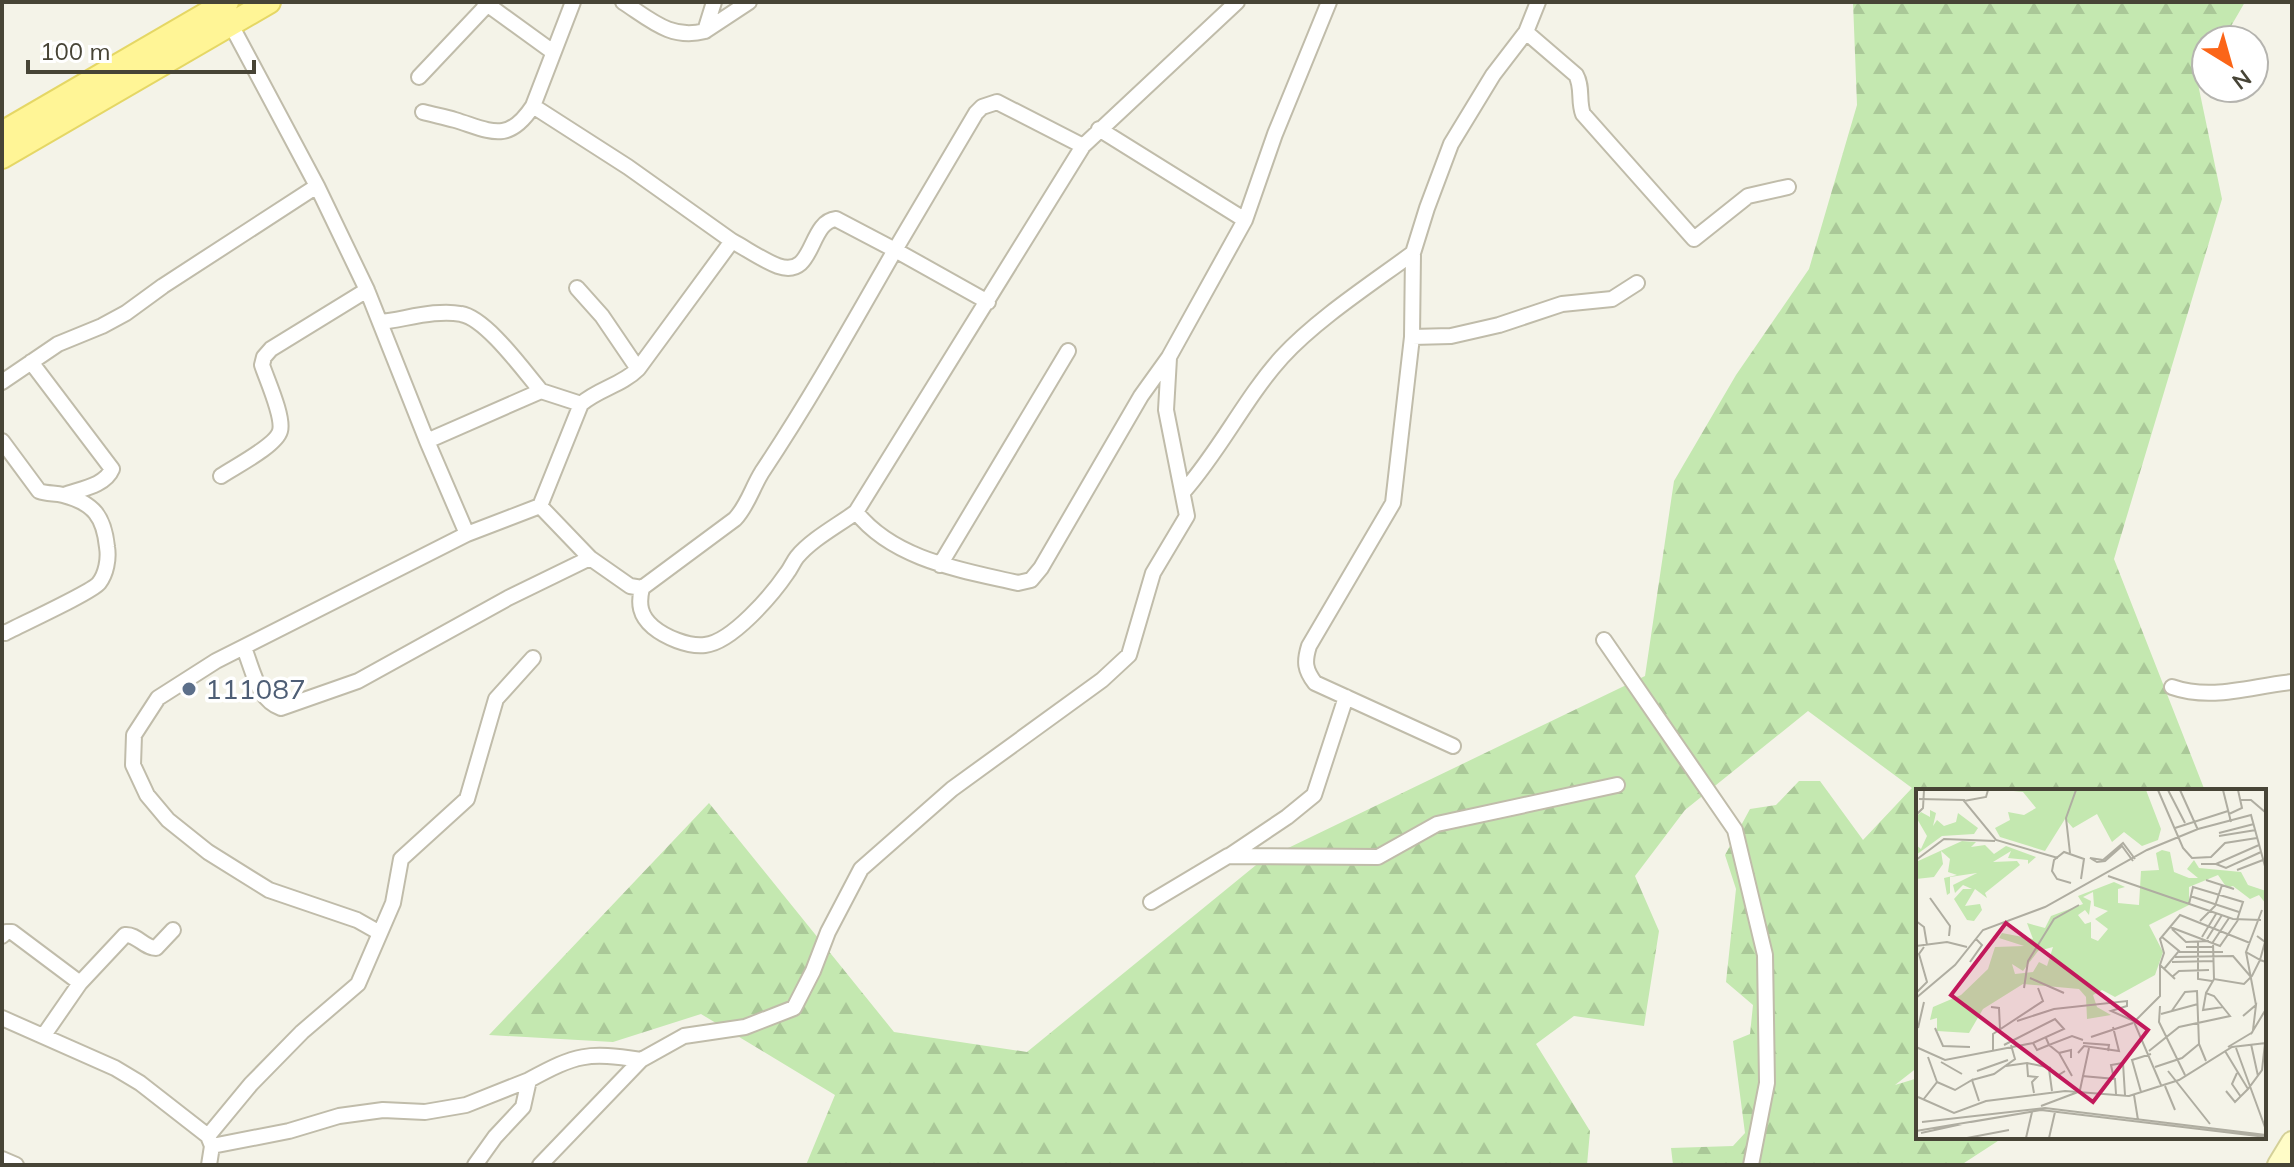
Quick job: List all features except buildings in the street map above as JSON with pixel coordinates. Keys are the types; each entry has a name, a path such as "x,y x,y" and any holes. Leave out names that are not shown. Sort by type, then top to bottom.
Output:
{"main road":[{"path":"2,157 40,124 232,9 269,2"},
{"path":"3,129 40,124"},
{"path":"2278,1165 2292,1142"}],"street":[{"path":"423,112 487,132 503,133 523,121 533,106 573,2"},
{"path":"623,2 673,32 688,35 705,31 749,2"},
{"path":"705,31 714,2"},
{"path":"1083,146 997,102 982,107 797,421 756,483 746,507 735,519 642,588 639,601 644,619 655,629 695,645 708,645 727,635 756,610 806,547 856,512 1083,146 1237,2"},
{"path":"856,512 869,529 899,547 940,565 1018,583 1031,580 1041,568 1141,396 1169,357 1245,220 1275,134 1329,2"},
{"path":"1453,746 1315,683 1306,672 1304,661 1309,646 1393,503 1412,337 1413,253 1451,144 1493,75 1526,32 1538,2"},
{"path":"419,77 486,4 553,52"},
{"path":"232,9 367,290 467,534"},
{"path":"1526,32 1576,75 1580,82 1579,104 1583,114 1694,239 1748,196 1788,187"},
{"path":"533,106 628,167 732,241 779,266 790,268 807,257 820,225 836,219 988,302"},
{"path":"1099,129 1245,220"},
{"path":"2,382 58,344 126,313 317,186"},
{"path":"380,933 357,920 269,890 208,852 168,820 142,785 133,765 134,735 158,698 216,661 467,534 540,506 581,404 638,369 732,241"},
{"path":"1184,491 1204,468 1257,388 1284,355 1330,315 1413,253"},
{"path":"1412,337 1451,336 1499,325 1562,304 1612,299 1637,283"},
{"path":"577,288 602,316 638,369"},
{"path":"221,476 272,443 280,432 280,419 262,365 264,357 271,349 367,290"},
{"path":"381,322 444,313 463,314 488,331 541,391 581,404"},
{"path":"940,565 1068,351"},
{"path":"540,1165 641,1060 684,1036 745,1027 794,1008 861,869 952,789 1102,680 1129,655 1153,573 1187,516 1166,410 1169,357"},
{"path":"31,362 112,469 109,476 100,482 64,495"},
{"path":"427,441 541,391"},
{"path":"2,441 39,491 64,495 91,507 101,517 107,540 106,568 98,585 2,632"},
{"path":"540,506 590,558 630,586 642,588"},
{"path":"244,648 262,695 270,704 281,708 358,681 508,598 590,558"},
{"path":"1604,640 1735,830 1765,955 1767,1083 1751,1165"},
{"path":"209,1165 210,1141 251,1084 302,1032 358,984 393,903 401,859 467,799 496,699 533,658"},
{"path":"2172,687 2191,693 2212,694 2292,682"},
{"path":"1151,902 1228,856 1314,795 1346,697"},
{"path":"1228,856 1378,857 1437,824 1617,785"},
{"path":"44,1035 80,983 125,935 152,949 173,930"},
{"path":"2,936 12,932 80,983"},
{"path":"2,1018 115,1068 202,1129 210,1141"},
{"path":"210,1141 289,1131 339,1116 383,1110 425,1112 466,1105 529,1080 567,1059 600,1054 641,1060"},
{"path":"475,1165 495,1137 523,1107 529,1080"},
{"path":"2,1159 16,1165"}],"green space":[{"path":"1853,2 2245,2 2232,24 2190,24 2190,104 2202,104 2222,199 2114,559 2204,789 1916,789 1916,1069 1895,1085 1916,1079 1916,1139 2001,1139 1961,1165 1673,1165 1671,1148 1733,1146 1745,1133 1733,1041 1750,1034 1753,1005 1726,982 1736,889 1725,855 1750,809 1776,805 1799,781 1820,781 1863,840 1912,788 1808,711 1685,810 1635,876 1659,931 1644,1026 1574,1016 1536,1044 1590,1131 1587,1165 806,1165 835,1095 701,1014 613,1042 489,1035 709,803 894,1032 1027,1052 1261,861 1645,676 1674,481 1736,375 1809,269 1857,105"}],"place":[{"name":"111087","path":"189,689"}]}
